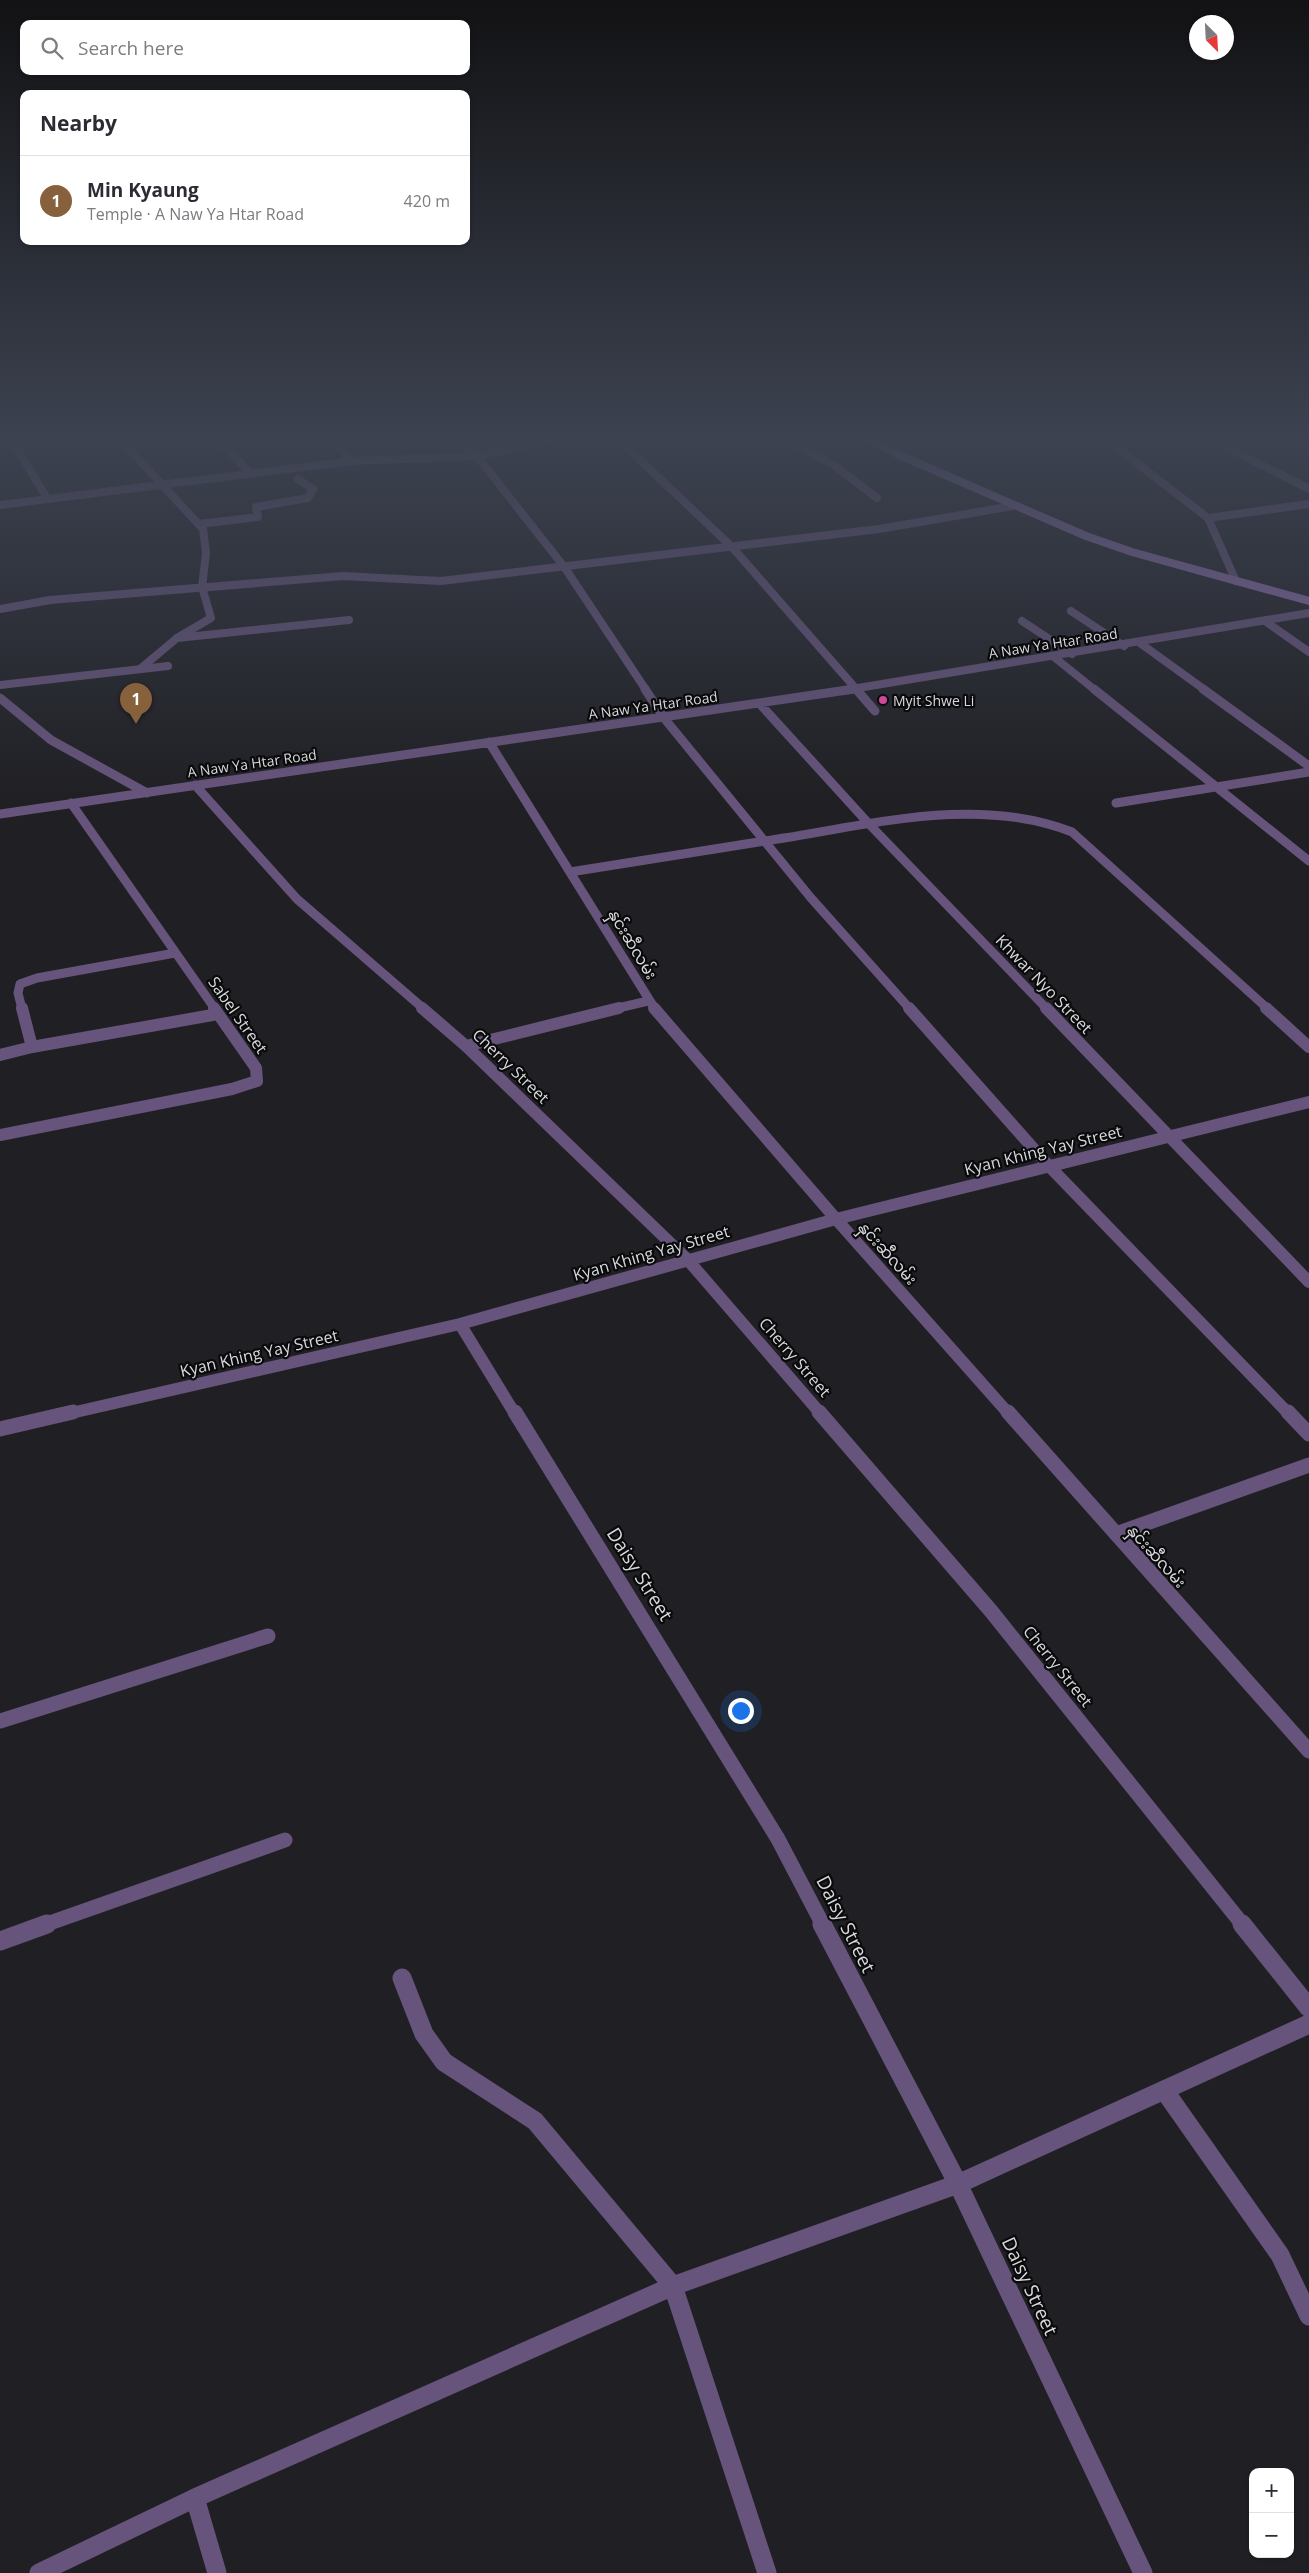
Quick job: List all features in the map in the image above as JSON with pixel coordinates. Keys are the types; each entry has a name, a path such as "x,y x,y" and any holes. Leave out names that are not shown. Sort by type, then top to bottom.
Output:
{"street":[{"path":"140,670 177,638 211,618 202,587 206,557"},
{"path":"556,557 664,718 880,978 1048,1165 1309,1434"},
{"path":"0,609 50,600 344,576 441,581 652,557"},
{"path":"741,557 875,711"},
{"path":"1151,557 1309,601"},
{"path":"1226,557 1236,580"},
{"path":"1071,612 1124,646"},
{"name":"A Naw Ya Htar Road","path":"0,814 760,704 1124,646 1309,613"},
{"path":"177,638 349,620"},
{"path":"1022,621 1072,654"},
{"path":"1265,621 1309,652"},
{"path":"1140,643 1309,766"},
{"path":"1054,657 1309,861"},
{"path":"0,686 168,666"},
{"path":"0,698 22,720 62,749 147,793"},
{"name":"Khwar Nyo Street","path":"760,704 869,824 1309,1282"},
{"name":"နှင်းဆီလမ်း","path":"489,742 648,1001 836,1219 1309,1751"},
{"path":"1116,803 1309,772"},
{"name":"Cherry Street","path":"194,785 297,900 466,1046 687,1258 991,1611 1309,2008"},
{"name":"Sabel Street","path":"0,1136 232,1089 257,1081 256,1068 71,804"},
{"path":"570,872 869,824 962,813 988,813 1064,828 1309,1047"},
{"path":"32,1047 18,993 20,984 37,978 176,953"},
{"path":"466,1046 648,1001"},
{"path":"0,1055 32,1047 218,1014"},
{"name":"Kyan Khing Yay Street","path":"0,1429 460,1324 687,1258 836,1219 1048,1165 1309,1102"},
{"name":"Daisy Street","path":"460,1324 778,1839 958,2184 1143,2573"},
{"path":"1116,1534 1309,1465"},
{"path":"0,1721 268,1636"},
{"path":"0,1941 285,1840"},
{"path":"402,1978 424,2034 444,2062 535,2121 673,2286 767,2573"},
{"path":"38,2573 195,2498 673,2286 958,2184 1309,2024"},
{"path":"1164,2090 1280,2255 1309,2316"},
{"path":"195,2498 217,2573"}],"place":[{"name":"Myit Shwe Li","path":"883,700"},
{"name":"Min Kyaung","path":"136,724"}]}
